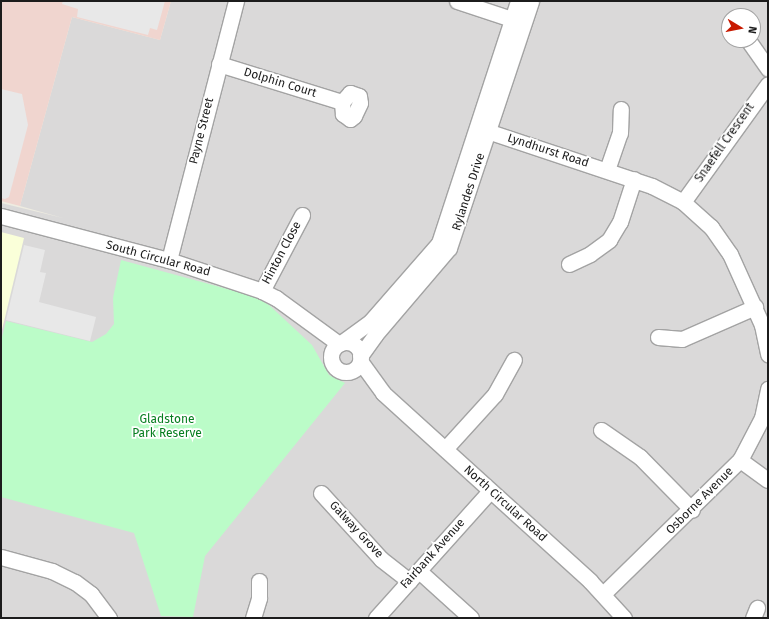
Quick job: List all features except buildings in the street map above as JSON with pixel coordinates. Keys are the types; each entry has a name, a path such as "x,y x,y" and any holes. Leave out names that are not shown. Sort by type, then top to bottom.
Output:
{"street":[{"name":"Payne Street","path":"169,260 236,1"},
{"path":"457,1 518,21"},
{"name":"Rylandes Drive","path":"518,1 518,21"},
{"name":"Rylandes Drive","path":"360,359 375,335 421,274 443,235 483,130 518,21 531,1"},
{"path":"754,48 768,69"},
{"name":"Dolphin Court","path":"219,64 342,102"},
{"name":"Snaefell Crescent","path":"683,202 768,84"},
{"path":"621,109 620,133 607,170 666,191 683,202 712,227 721,239 755,307 762,325 768,354"},
{"name":"Lyndhurst Road","path":"483,130 607,170"},
{"path":"568,264 590,254 609,240 620,222 634,179"},
{"name":"Hinton Close","path":"262,291 302,215"},
{"name":"South Circular Road","path":"1,216 169,260 262,291 276,298 337,347"},
{"name":"Rylandes Drive","path":"337,347 371,322 421,274"},
{"path":"658,337 682,339 755,307"},
{"path":"354,345 360,359 355,369 346,372 334,366 337,347 354,345"},
{"name":"North Circular Road","path":"360,359 383,393"},
{"path":"445,449 495,394 514,360"},
{"name":"North Circular Road","path":"346,372 383,393 603,594 624,618"},
{"name":"Osborne Avenue","path":"603,594 692,510 740,460 762,418 768,389"},
{"path":"601,430 640,457 692,510"},
{"path":"740,460 768,480"},
{"name":"Fairbank Avenue","path":"376,618 490,491"},
{"name":"Galway Grove","path":"321,493 381,559 414,576 471,618"},
{"path":"1,557 52,571 75,582 91,594 109,618"},
{"path":"254,618 259,598 260,581"}],"shaded area":[{"path":"1,1 171,1 160,40 72,17 20,206 1,201"},
{"path":"63,1 165,1 157,30 150,28 148,35 77,17 78,9 62,4"},
{"path":"171,1 768,1 768,618 1,618 1,203 63,218 20,206 72,17 160,40"},
{"path":"1,89 22,94 28,125 9,197 5,199 1,198"},
{"path":"1,232 24,238 1,334"},
{"path":"24,245 45,250 40,272 46,273 39,302 96,317 90,341 6,320"}],"green space":[{"name":"Gladstone Park Reserve","path":"121,260 253,296 269,305 312,345 329,375 345,383 205,556 193,617 161,616 134,533 1,497 1,341 6,321 92,342 106,334 114,324 113,298"}]}
